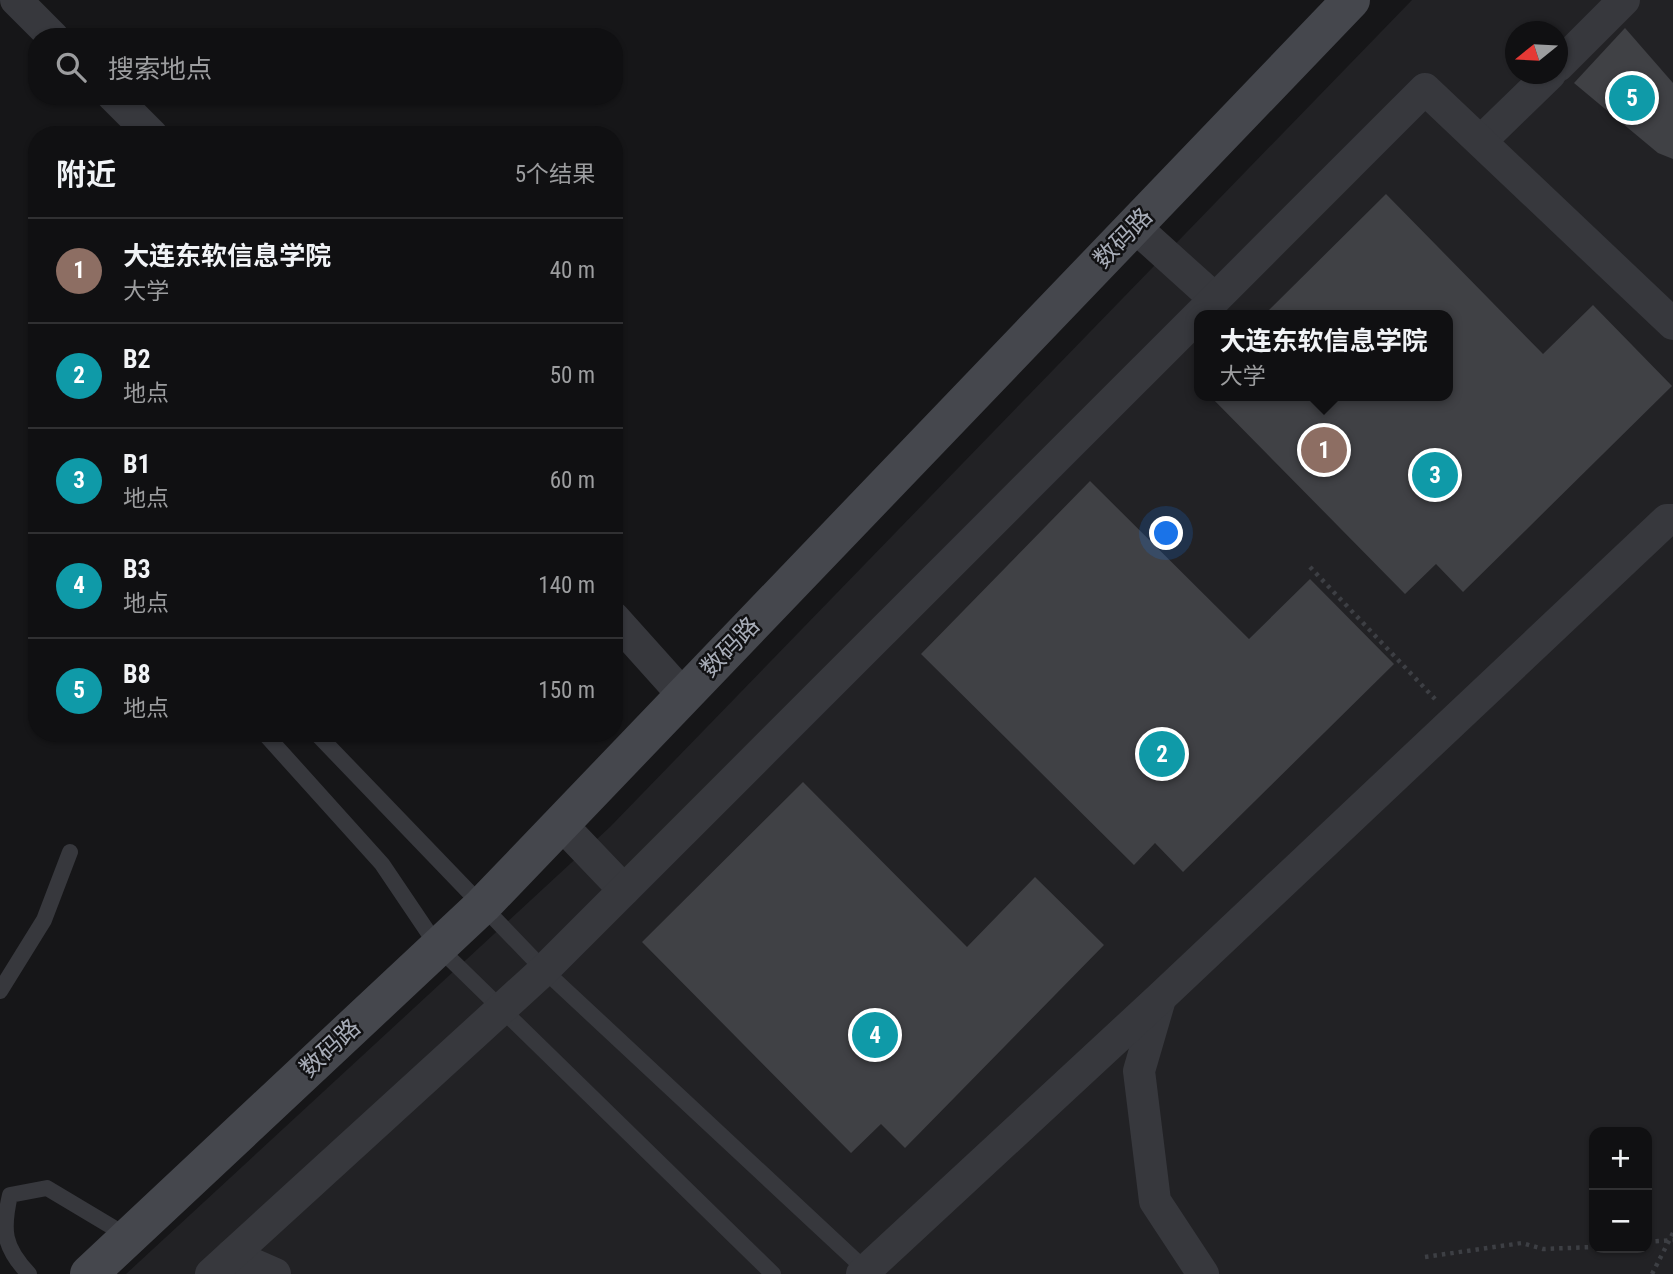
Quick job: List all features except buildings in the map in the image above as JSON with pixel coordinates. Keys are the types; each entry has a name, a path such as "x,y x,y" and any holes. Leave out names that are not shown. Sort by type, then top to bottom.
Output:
{"main road":[{"name":"数码路","path":"89,1274 483,905 1351,0"}],"street":[{"path":"16,0 44,28"},
{"path":"1568,56 1624,0"},
{"path":"1481,141 1540,84"},
{"path":"1204,310 1426,89 1673,324"},
{"path":"122,105 143,126"},
{"path":"1134,226 1215,299"},
{"path":"221,1265 544,970 1194,320"},
{"path":"866,1273 1667,520 1673,520"},
{"path":"623,628 684,695"},
{"path":"561,824 624,890"},
{"path":"1161,998 1139,1071 1155,1200 1203,1274"},
{"path":"221,1265 275,1274"}],"lane":[{"path":"272,742 382,864 439,947 774,1274"},
{"path":"325,742 544,970 866,1273"},
{"path":"0,991 12,976 44,920 70,852"},
{"path":"29,1274 15,1260 3,1227 5,1190 47,1188 129,1237"}],"path":[{"path":"1310,567 1455,720"},
{"path":"1652,1274 1673,1233"},
{"path":"1652,1242 1671,1240"},
{"path":"1671,1240 1673,1250"},
{"path":"1426,1257 1522,1244 1543,1250 1589,1247"}],"shaded area":[{"path":"1412,0 1673,0 1673,1274 126,1274 610,827"}],"place":[{"name":"B8","path":"1632,98"},
{"name":"大连东软信息学院","path":"1324,450"},
{"name":"B1","path":"1435,475"},
{"name":"B2","path":"1162,754"},
{"name":"B3","path":"875,1035"}]}
